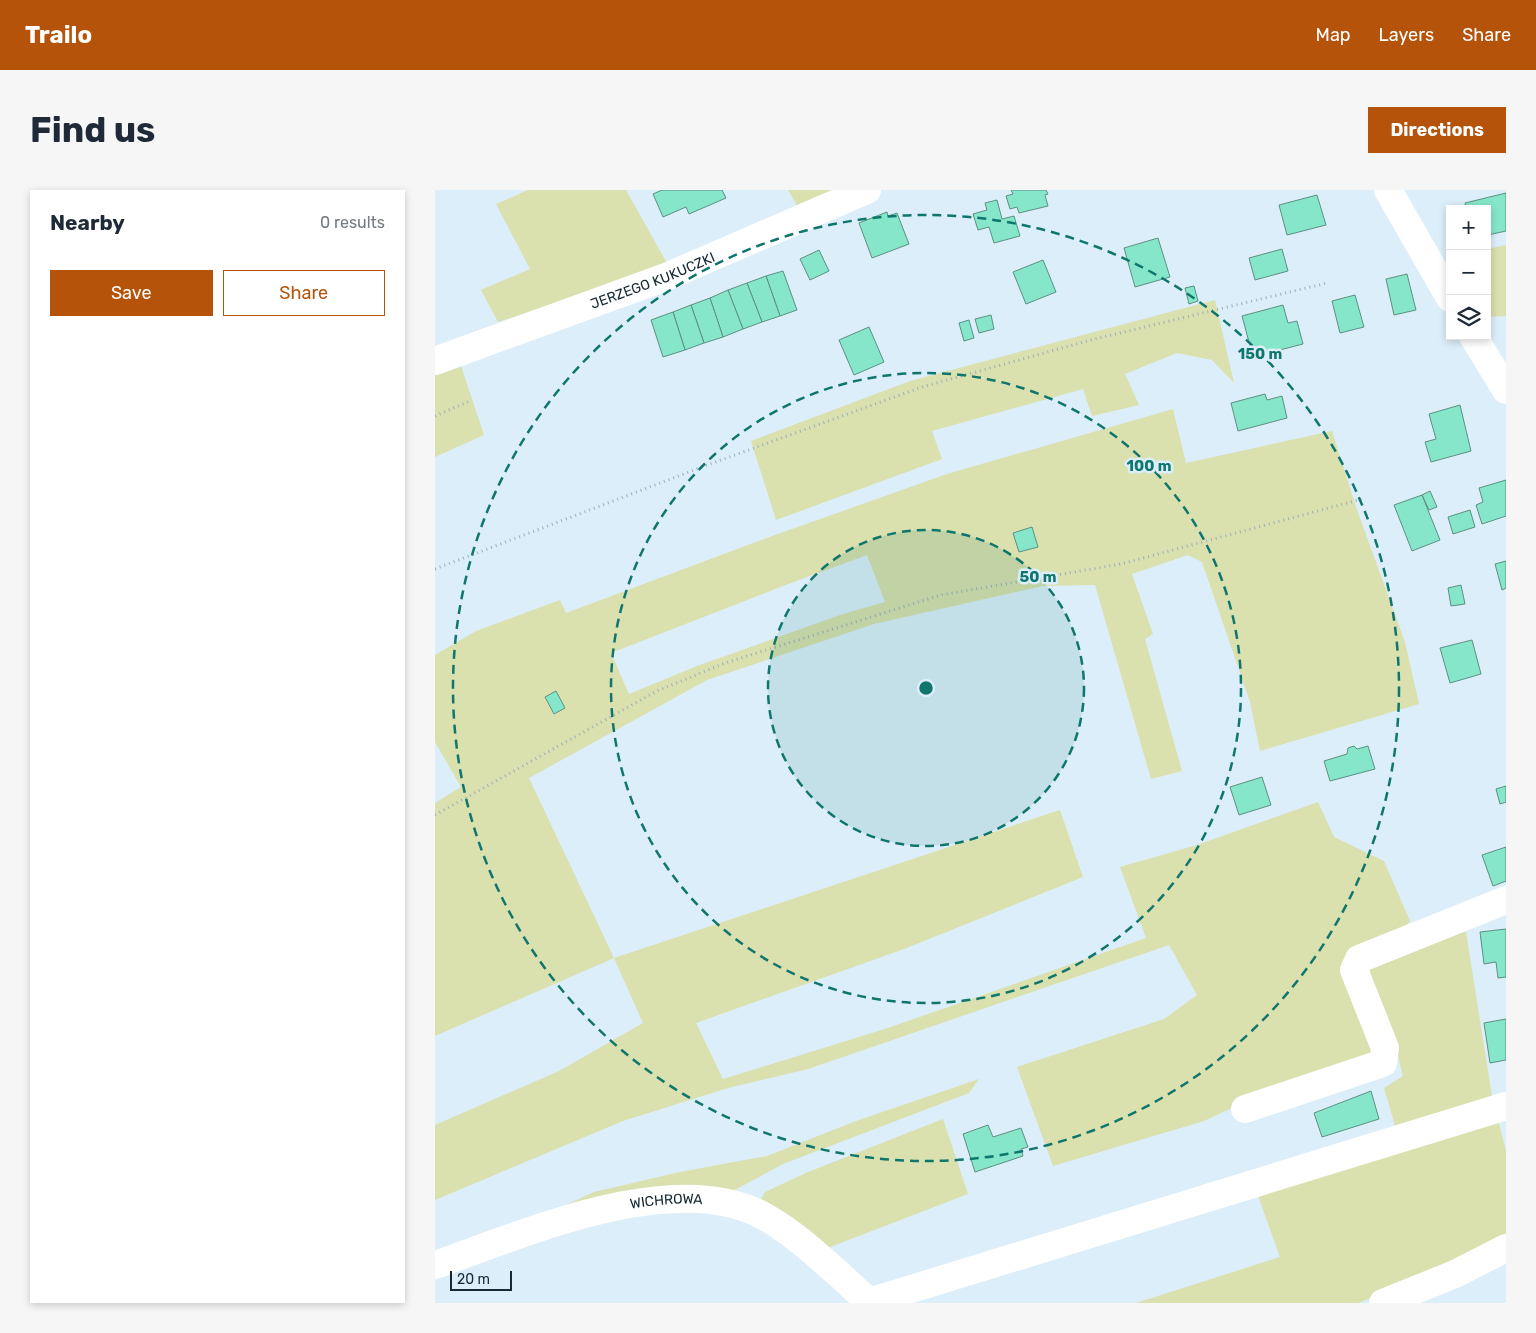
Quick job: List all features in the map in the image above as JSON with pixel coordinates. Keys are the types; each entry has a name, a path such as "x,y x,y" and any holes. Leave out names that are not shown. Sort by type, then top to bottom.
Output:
{"street":[{"name":"JERZEGO KUKUCZKI","path":"435,361 666,277 867,190"},
{"path":"1388,190 1448,295"},
{"path":"1475,340 1506,390"},
{"path":"1245,1109 1383,1063 1385,1048 1354,970 1359,959 1506,900"},
{"path":"870,1303 1506,1106"},
{"name":"WICHROWA","path":"435,1265 589,1212 631,1203 704,1200 735,1204 766,1217 796,1237 870,1303"},
{"path":"1383,1303 1455,1274 1506,1248"}],"path":[{"path":"435,569 664,481 922,387 1091,340 1327,283"},
{"path":"435,416 470,401"},
{"path":"435,815 657,691 725,663 878,613 941,595 1121,564 1362,499"}],"green space":[{"path":"528,190 626,190 668,265 498,322 481,290 530,269 496,204"},
{"path":"788,190 837,190 799,209"},
{"path":"1506,245 1506,316 1491,317 1491,248"},
{"path":"1215,300 1234,383 1212,360 1177,353 1125,374 1139,405 1092,416 1083,389 932,431 942,459 776,520 751,441 910,381"},
{"path":"459,360 484,435 435,457 435,370"},
{"path":"1173,409 1186,463 1332,431 1356,507 1405,642 1419,704 1260,751 1250,702 1202,562 1188,555 1132,574 1153,634 1145,639 1182,771 1151,779 1095,585 1043,586 874,624 707,680 529,778 614,958 435,1036 435,803 461,787 435,742 435,655 476,631 560,600 566,613 775,535 947,474","holes":["867,555 885,602 843,614 697,666 629,694 611,653"]},
{"path":"1318,802 1334,837 1384,861 1410,921 1399,935 1351,950 1374,1054 1236,1106 1204,1121 1053,1166 1017,1067 1164,1019 1197,995 1169,945 808,1069 728,1088 623,1121 435,1200 435,1125 559,1071 643,1023 614,958 1060,810 1083,877 904,949 696,1023 723,1079 888,1028 1146,938 1120,867 1197,845"},
{"path":"1465,926 1492,1096 1396,1129 1384,1088 1403,1076 1393,1036 1369,981 1371,959"},
{"path":"979,1079 969,1093 783,1164 731,1192 553,1211 594,1192 680,1172 767,1156 856,1121"},
{"path":"1497,1116 1506,1151 1506,1239 1460,1264 1358,1303 1136,1303 1280,1257 1257,1193"},
{"path":"943,1119 968,1194 825,1249 758,1205 765,1192 808,1172"}],"building":[{"path":"662,190 722,190 726,198 689,214 686,207 663,217 653,194"},
{"path":"1011,190 1046,190 1048,194 1045,195 1048,206 1019,213 1017,207 1010,209 1006,196 1013,194"},
{"path":"1506,193 1506,231 1491,234 1491,205 1465,205 1465,203"},
{"path":"1317,195 1326,225 1287,235 1279,205"},
{"path":"997,200 1002,219 1014,216 1020,236 994,243 989,227 978,230 973,214 987,210 985,203"},
{"path":"887,212 888,216 897,213 909,244 872,258 859,223"},
{"path":"1158,238 1170,277 1135,287 1124,248"},
{"path":"1282,249 1288,271 1255,280 1249,258"},
{"path":"819,250 829,271 810,280 800,259"},
{"path":"1043,260 1056,292 1026,304 1013,272"},
{"path":"783,271 797,310 780,316 766,276"},
{"path":"1407,274 1416,310 1394,315 1386,279"},
{"path":"766,276 780,316 762,322 747,283"},
{"path":"747,283 762,322 743,329 728,290"},
{"path":"1194,286 1198,301 1189,304 1185,288"},
{"path":"728,290 743,329 723,337 710,298"},
{"path":"1355,295 1364,327 1340,333 1332,301"},
{"path":"710,298 723,337 704,343 691,305"},
{"path":"691,305 704,343 685,350 673,312"},
{"path":"1283,305 1288,323 1297,321 1303,344 1253,357 1242,316"},
{"path":"673,312 685,350 663,357 651,320"},
{"path":"991,315 994,329 979,333 975,319"},
{"path":"969,320 974,338 964,341 959,323"},
{"path":"869,327 884,362 854,375 839,340"},
{"path":"1265,394 1267,400 1282,396 1287,418 1238,431 1231,403"},
{"path":"1460,405 1471,451 1431,462 1425,442 1436,439 1429,414"},
{"path":"1506,480 1506,516 1482,524 1476,505 1483,502 1479,488"},
{"path":"1430,491 1437,507 1429,510 1422,495"},
{"path":"1422,495 1440,540 1412,551 1394,505"},
{"path":"1470,510 1475,527 1453,534 1448,517"},
{"path":"1032,527 1038,547 1019,552 1013,533"},
{"path":"1506,561 1506,588 1502,590 1495,564"},
{"path":"1461,585 1465,604 1451,606 1448,588"},
{"path":"1472,640 1481,674 1450,683 1440,648"},
{"path":"556,691 565,708 554,714 545,697"},
{"path":"1354,746 1357,749 1368,746 1375,769 1330,781 1324,761 1347,754 1348,748"},
{"path":"1262,777 1271,805 1239,815 1230,787"},
{"path":"1506,786 1506,802 1500,804 1496,789"},
{"path":"1506,847 1506,881 1493,886 1482,855"},
{"path":"1506,929 1506,977 1498,978 1496,962 1484,964 1480,932"},
{"path":"1506,1019 1506,1060 1490,1063 1484,1023"},
{"path":"1371,1091 1379,1119 1322,1137 1314,1113"},
{"path":"988,1125 993,1137 1021,1128 1028,1147 1021,1149 1023,1156 975,1172 963,1134"}]}
